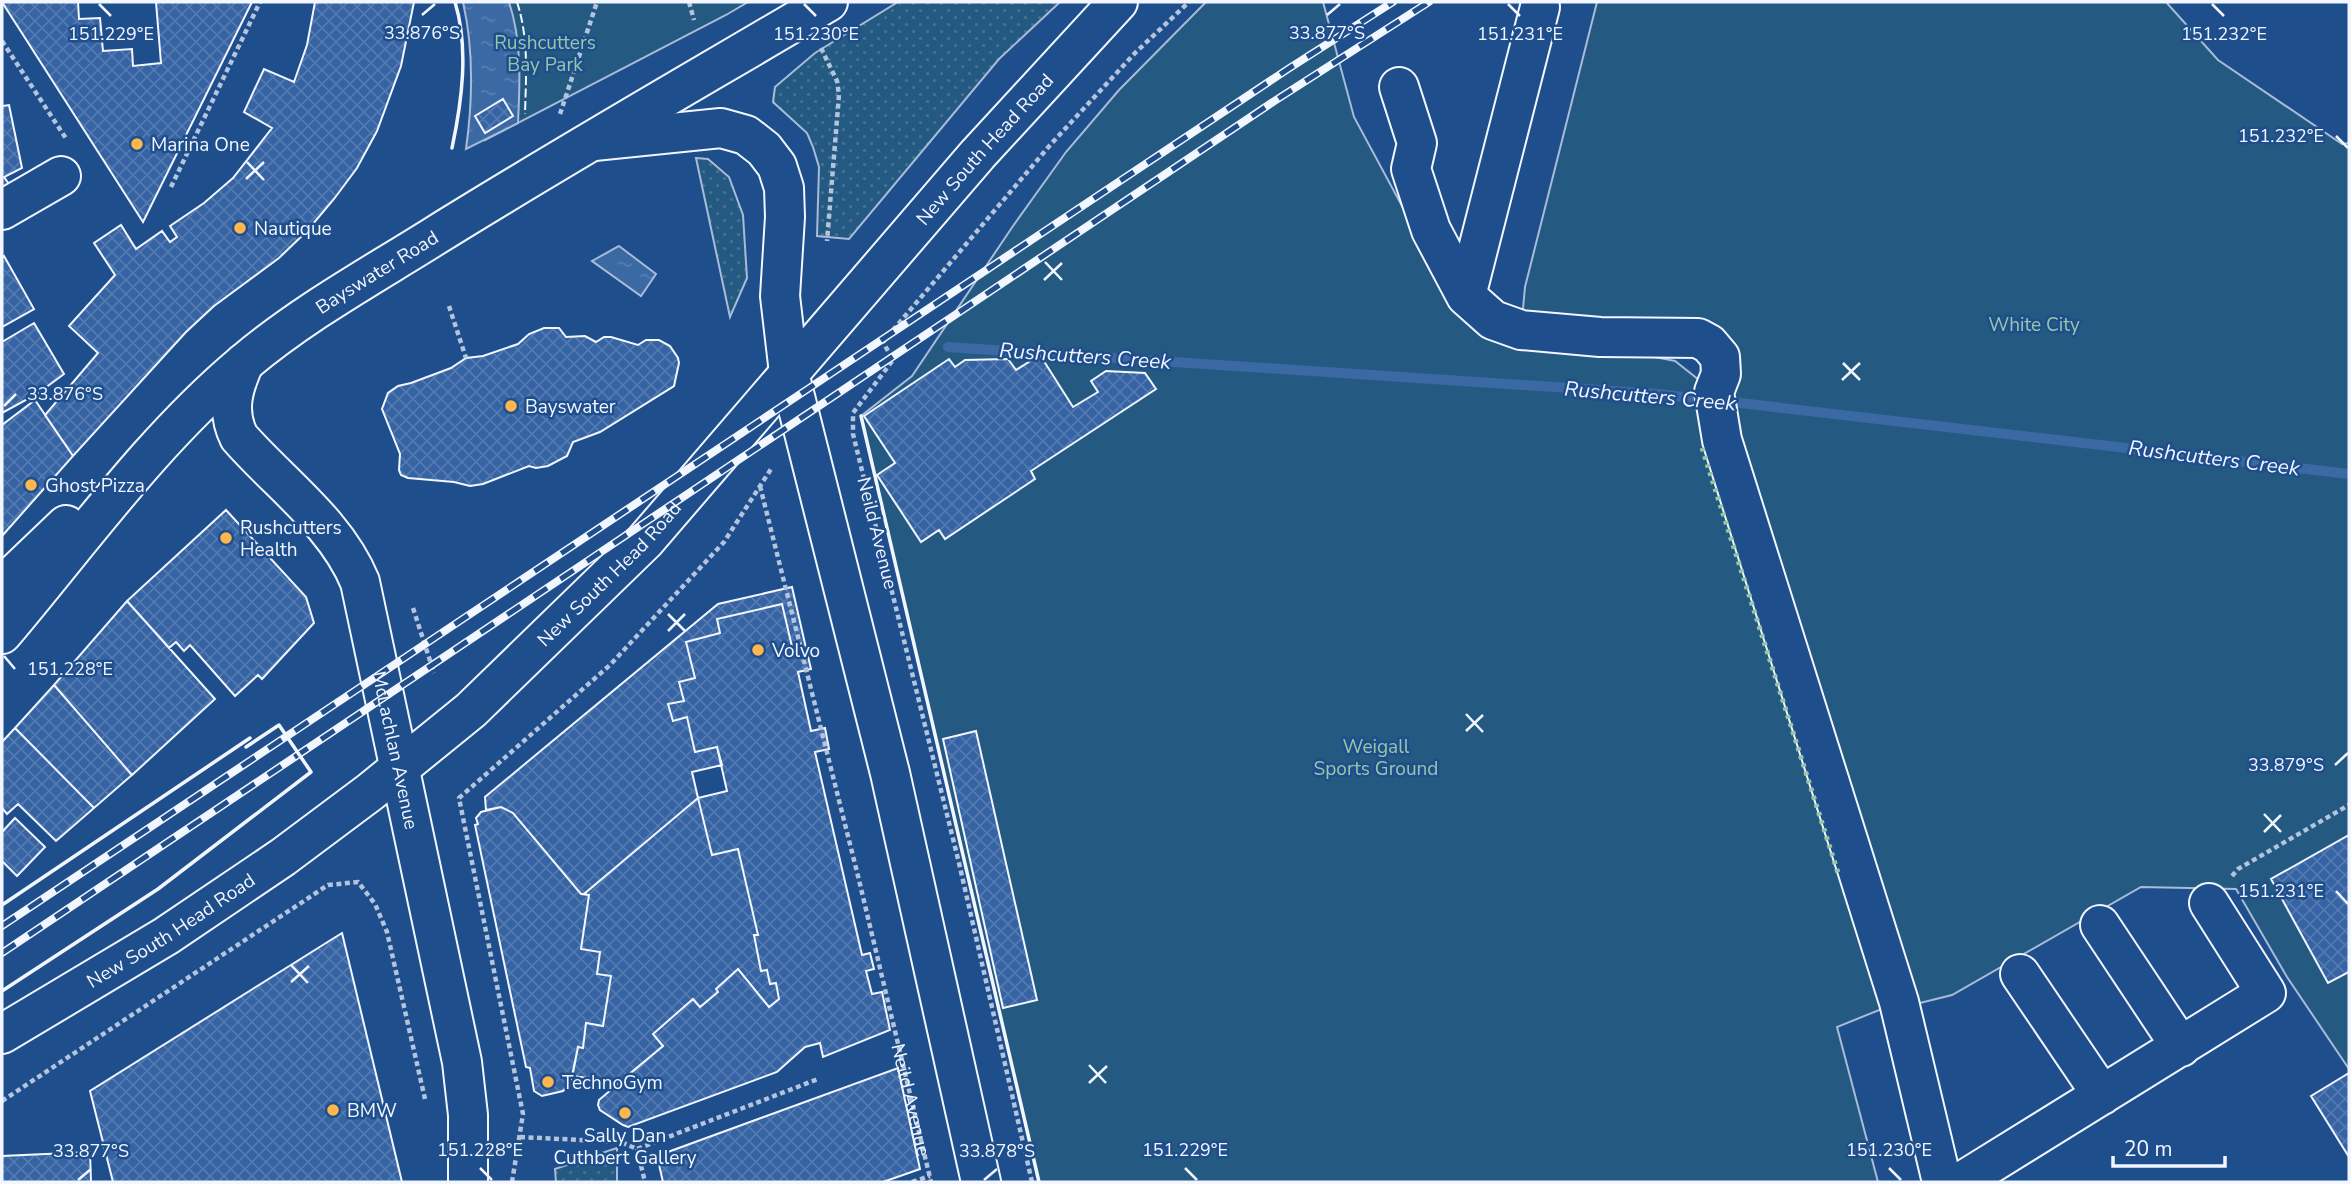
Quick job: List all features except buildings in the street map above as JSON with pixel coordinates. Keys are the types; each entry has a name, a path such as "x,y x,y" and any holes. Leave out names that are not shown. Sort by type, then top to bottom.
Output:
{"main road":[{"name":"Bayswater Road","path":"2,634 158,447 244,363 326,303 540,171 828,2"},
{"name":"New South Head Road","path":"2,1034 166,936 283,857 401,768 480,702 645,541 978,154 1118,2"},
{"path":"1466,296 1540,7"},
{"path":"1399,87 1417,143 1411,169 1423,206 1445,259 1466,296 1493,320 1521,330 1600,337 1698,338 1709,344 1720,357 1721,374 1714,392 1722,440 1899,1002 1942,1182"},
{"path":"594,141 721,128 746,135 771,158 781,178 785,199 780,296 789,373 890,773 981,1182"},
{"path":"2,210 64,159"},
{"name":"McLachlan Avenue","path":"244,363 231,403 235,428 247,446 331,534 355,569 360,582 462,1062 468,1115 468,1182"},
{"path":"2,586 74,518 158,447"},
{"path":"1961,1182 2266,993 2209,903"},
{"path":"2100,925 2181,1047"},
{"path":"2021,974 2102,1095"},
{"path":"2,1044 41,1013"}],"path":[{"path":"171,187 260,2"},
{"path":"578,59 597,2"},
{"path":"689,2 694,20"},
{"name":"Neild Avenue","path":"1032,1182 959,863 853,434 853,413 893,360 883,342 1051,144 1135,53 1189,2"},
{"path":"2,41 64,159"},
{"path":"825,56 837,80 839,95 827,241"},
{"path":"449,306 466,358"},
{"path":"512,1182 523,1114 459,798 610,665 724,542 771,468"},
{"name":"Neild Avenue","path":"760,486 858,876 931,1182"},
{"path":"413,608 434,673"},
{"path":"2209,903 2238,869 2349,805"},
{"path":"2,1101 328,885 358,882 375,904 387,932 425,1101"},
{"path":"520,1137 621,1142 637,1149 818,1079"},
{"path":"637,1149 645,1182"},
{"path":"912,1182 930,1176"}],"green space":[{"name":"Rushcutters Bay Park","path":"484,2 748,2 485,140"},
{"path":"898,2 1060,2 999,59 849,239 817,236 819,167 807,133 773,102 775,87 815,53"},
{"path":"1206,2 1323,2 1354,117 1458,310 1506,343 1675,361 1713,391 1720,357 1521,330 1525,287 1597,2 2166,2 2218,60 2342,144 2349,143 2349,1069 2287,977 2236,889 2141,887 1952,995 1916,1004 1899,1002 1837,1027 1878,1182 1039,1182 861,416 912,376 1066,152 1119,90"},
{"path":"696,158 708,159 729,177 743,215 747,278 730,317"},
{"path":"617,1148 617,1182 556,1182 555,1169"}],"water":[{"path":"463,2 509,2 518,47 519,77 518,123 466,149 471,75"},
{"path":"619,246 656,274 641,296 592,261"}],"waterway":[{"name":"Rushcutters Creek","path":"948,347 1659,394 1707,400"},
{"name":"Rushcutters Creek","path":"1723,401 2349,474"}],"railway":[{"path":"2,926 1288,69 1393,2"},
{"path":"2,953 1276,100 1429,2"}],"hedge":[{"path":"1702,448 1839,876"}],"fence":[{"path":"517,2 525,43 525,114"}],"wall":[{"path":"452,148 459,112 463,56 455,2"},
{"path":"861,416 1039,1182"},
{"path":"2,991 158,889 311,772 279,725 246,747"},
{"path":"2,905 250,738"}],"place":[{"name":"Marina One","path":"137,144"},
{"name":"Nautique","path":"240,228"},
{"name":"Bayswater","path":"511,406"},
{"name":"Ghost Pizza","path":"31,485"},
{"name":"Rushcutters Health","path":"226,538"},
{"name":"Volvo","path":"758,650"},
{"name":"TechnoGym","path":"548,1082"},
{"name":"BMW","path":"333,1110"},
{"name":"Sally Dan Cuthbert Gallery","path":"625,1113"}],"park label":[{"name":"White City","path":"2034,324"},
{"name":"Weigall Sports Ground","path":"1376,757"}]}
